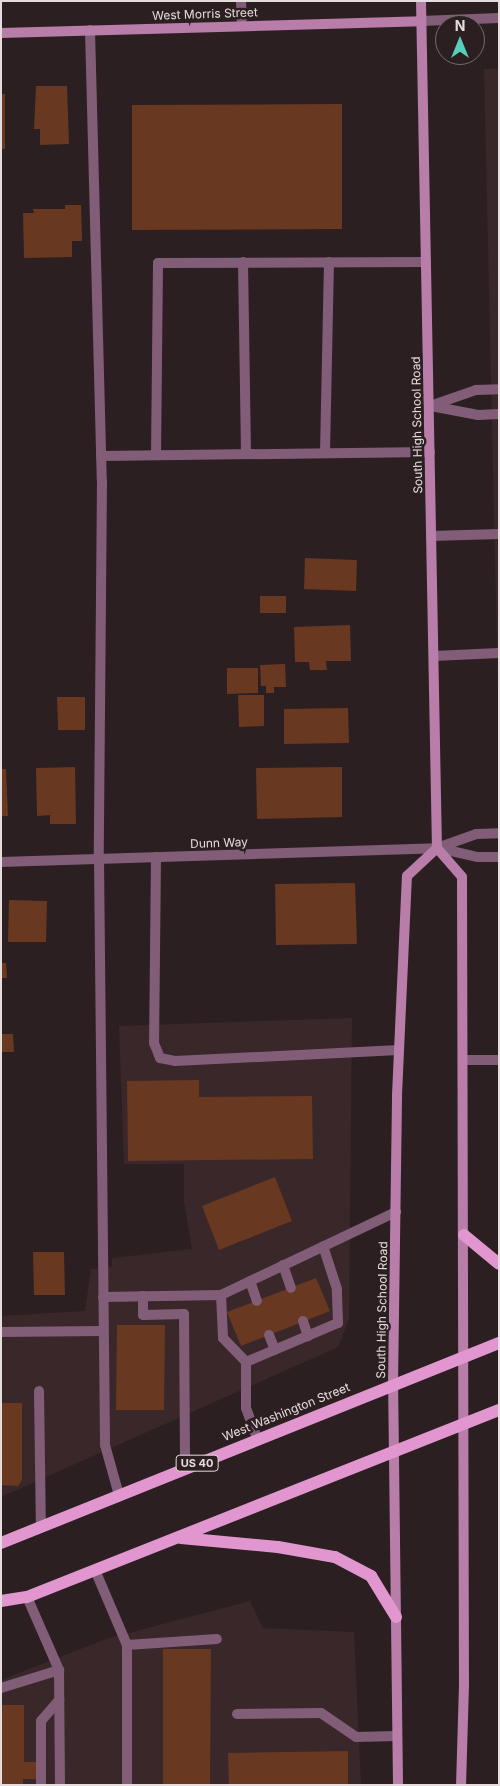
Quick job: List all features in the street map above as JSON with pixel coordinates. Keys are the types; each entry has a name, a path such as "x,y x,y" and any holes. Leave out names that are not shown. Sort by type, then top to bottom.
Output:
{"main road":[{"path":"464,1235 499,1264"},
{"name":"West Washington Street","path":"1,1543 499,1343"},
{"path":"1,1601 28,1596 499,1410"},
{"path":"178,1538 278,1547 335,1557 371,1576 396,1617"}],"street":[{"path":"241,1 242,26"},
{"name":"South High School Road","path":"398,1785 393,1385 399,1050 407,876 437,848 422,1"},
{"name":"West Morris Street","path":"1,32 499,18"},
{"path":"90,30 101,456 99,859 105,1445 119,1494"},
{"path":"243,262 246,454"},
{"path":"325,453 329,262"},
{"path":"156,455 158,263 426,262"},
{"path":"430,406 476,390 499,390"},
{"path":"430,406 478,415 499,414"},
{"path":"101,456 430,452"},
{"path":"431,536 499,534"},
{"path":"434,656 499,653"},
{"path":"437,848 476,834 499,833"},
{"path":"437,848 478,858 499,857"},
{"path":"437,848 462,877 464,1060 464,1685 461,1785"},
{"name":"Dunn Way","path":"1,862 437,848"},
{"path":"156,857 154,1043 160,1058 175,1061 399,1050"},
{"path":"464,1060 499,1060"},
{"path":"103,1297 220,1295 396,1212"},
{"path":"246,1362 338,1323 337,1289 323,1246"},
{"path":"283,1265 291,1288"},
{"path":"250,1281 257,1301"},
{"path":"220,1295 223,1338 246,1362 246,1408 257,1439"},
{"path":"143,1296 143,1315 184,1314 185,1468"},
{"path":"303,1321 308,1336"},
{"path":"1,1332 103,1331"},
{"path":"269,1334 275,1350"},
{"path":"39,1391 41,1527"},
{"path":"95,1570 127,1645 127,1785"},
{"path":"28,1596 59,1670 60,1785"},
{"path":"127,1645 217,1639"},
{"path":"1,1688 59,1670"},
{"path":"41,1785 41,1721 59,1700"},
{"path":"237,1714 321,1713 356,1737 397,1736"}],"shaded area":[{"path":"484,69 499,69 499,736"},
{"path":"352,1018 349,1319 338,1347 1,1497 1,1316 85,1311 91,1269 112,1267 112,1258 192,1249 184,1202 184,1164 124,1164 119,1026"},
{"path":"250,1601 263,1628 354,1632 361,1785 1,1785 1,1680 106,1639"}],"building":[{"path":"36,86 67,86 69,144 40,145 40,129 34,129"},
{"path":"1,94 5,94 5,149 1,149"},
{"path":"342,104 342,229 132,230 132,105"},
{"path":"65,205 81,205 82,241 72,241 72,257 24,258 23,213 34,213 33,209 65,209"},
{"path":"305,558 357,560 356,591 304,589"},
{"path":"260,596 286,596 286,613 260,613"},
{"path":"350,625 351,661 326,661 327,670 310,670 309,662 295,662 294,627"},
{"path":"285,664 286,687 274,687 274,693 266,693 266,686 261,686 260,665"},
{"path":"227,668 258,668 258,693 227,694"},
{"path":"238,695 264,695 264,726 239,727"},
{"path":"57,697 85,697 85,730 58,730"},
{"path":"348,708 349,743 284,744 284,709"},
{"path":"75,767 76,824 50,824 50,815 37,816 36,768"},
{"path":"342,767 342,817 257,819 256,768"},
{"path":"1,769 6,769 8,816 1,816"},
{"path":"355,883 357,944 276,945 275,884"},
{"path":"9,900 47,901 46,942 8,942"},
{"path":"1,963 6,963 7,978 1,978"},
{"path":"1,1034 13,1034 14,1052 1,1052"},
{"path":"199,1080 199,1097 312,1096 313,1159 128,1161 127,1081"},
{"path":"275,1177 292,1221 219,1250 202,1206"},
{"path":"33,1252 64,1252 65,1295 34,1295"},
{"path":"316,1278 330,1311 241,1346 227,1312"},
{"path":"117,1325 165,1325 164,1410 116,1410"},
{"path":"1,1403 22,1403 22,1480 18,1486 1,1485"},
{"path":"163,1649 211,1649 210,1785 163,1785"},
{"path":"1,1705 24,1705 24,1762 36,1762 36,1779 23,1779 23,1785 1,1785"},
{"path":"348,1751 348,1785 229,1785 228,1753"}]}
